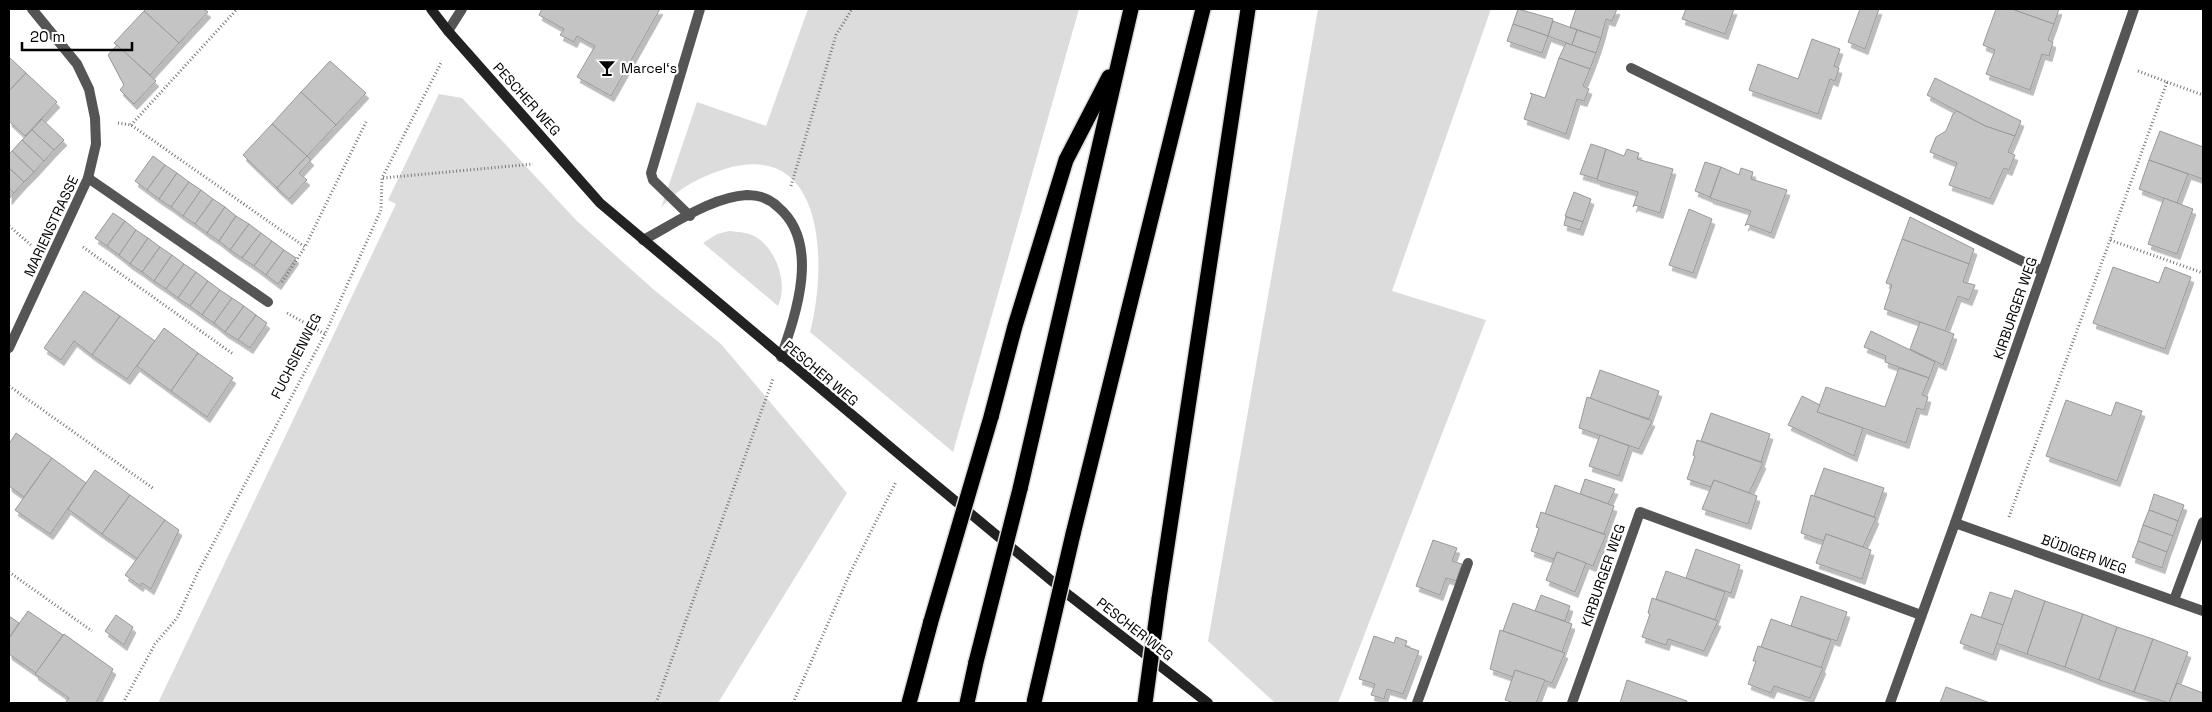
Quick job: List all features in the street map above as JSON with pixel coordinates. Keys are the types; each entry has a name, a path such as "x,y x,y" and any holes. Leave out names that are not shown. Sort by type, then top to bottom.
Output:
{"highway":[{"path":"967,703 1020,489 1131,9"},
{"path":"1034,702 1073,534 1203,9"},
{"path":"1145,703 1248,9"},
{"path":"909,703 931,620 991,417 1015,326 1066,160 1120,55"}],"street":[{"name":"MARIENSTRASSE","path":"9,348 88,178 96,144 95,118 89,88 77,64 32,9"},
{"name":"PESCHER WEG","path":"431,9 448,31 600,202 781,357 1070,596 1208,703"},
{"path":"448,31 462,9"},
{"path":"690,216 653,180 651,173 700,9"},
{"name":"KIRBURGER WEG","path":"1890,703 1955,523 2134,9"},
{"path":"1630,68 2042,271"},
{"path":"88,178 268,302"},
{"path":"643,240 733,197 747,195 766,198 783,211 795,229 802,277 798,308 781,357"},
{"name":"KIRBURGER WEG","path":"1572,703 1640,512 1921,615"},
{"path":"2174,600 2203,522"},
{"name":"BÜDIGER WEG","path":"1955,523 2203,611"},
{"path":"1417,703 1468,563"}],"path":[{"path":"131,125 237,9"},
{"path":"783,211 836,35 852,9"},
{"name":"FUCHSIENWEG","path":"123,703 156,644 178,618 196,574 325,334 381,210 382,178 442,62 448,31"},
{"path":"2115,63 2203,95"},
{"path":"2001,539 2167,82"},
{"path":"95,118 131,125 305,247"},
{"path":"325,334 268,302 305,247 366,120"},
{"path":"382,178 563,161"},
{"path":"63,233 233,354"},
{"path":"2110,240 2203,273"},
{"path":"656,703 781,357"},
{"path":"9,386 154,488"},
{"path":"793,703 851,571 907,461"},
{"path":"9,572 92,630"}],"shaded area":[{"path":"808,9 1079,9 953,452 810,332 818,275 817,244 812,215 801,190 784,172 759,164 725,169 707,175 690,184 674,195 661,208 697,102 766,126"},
{"path":"1318,9 1491,9 1392,291 1486,320 1338,703 1275,703 1208,641"},
{"path":"439,94 462,98 577,221 653,289 721,344 847,493 718,703 158,703 396,204 388,200"},
{"path":"729,231 752,235 767,247 773,256 781,276 781,297 778,306 703,243 717,234"}],"building":[{"path":"146,9 204,9 208,12 179,43 144,11"},
{"path":"542,9 660,9 611,96 577,77 595,46 577,36 574,42 560,35 564,29 539,15"},
{"path":"1518,9 1553,19 1548,36 1513,24"},
{"path":"1576,9 1617,9 1612,21 1606,19 1601,38 1570,27"},
{"path":"1686,9 1734,9 1725,34 1682,19"},
{"path":"1860,9 1879,9 1865,49 1848,42"},
{"path":"1996,9 2012,9 2054,24 2048,40 2053,42 2049,56 2042,54 2030,90 1986,74 1995,50 1983,45"},
{"path":"2012,9 2059,9 2054,24"},
{"path":"144,11 179,43 150,75 114,43"},
{"path":"1553,21 1577,30 1572,45 1548,36"},
{"path":"1513,24 1548,36 1542,53 1507,41"},
{"path":"1577,30 1601,38 1596,53 1572,45"},
{"path":"1812,39 1840,49 1834,66 1839,68 1835,81 1830,79 1818,114 1749,90 1758,64 1798,79"},
{"path":"1566,43 1596,53 1590,69 1559,58"},
{"path":"117,45 156,81 134,104 120,90 124,85 108,55"},
{"path":"9,57 26,73 9,91"},
{"path":"1559,58 1590,69 1583,86 1589,89 1584,101 1577,99 1566,134 1524,119 1532,95 1530,93 1545,98"},
{"path":"330,61 366,93 336,125 301,92"},
{"path":"26,73 57,102 25,136 9,121 9,91"},
{"path":"1935,78 2021,121 2015,136 1985,126 1927,95"},
{"path":"301,92 336,125 307,156 272,124"},
{"path":"1957,111 1985,126 2015,136 2008,152 2015,155 2009,170 2004,168 1990,199 1949,185 1957,163 1930,152 1936,137 1946,131 1953,114"},
{"path":"42,119 64,140 54,150 32,130"},
{"path":"272,124 307,156 277,188 243,155"},
{"path":"32,130 54,150 44,161 22,140"},
{"path":"2160,131 2203,147 2203,179 2149,160"},
{"path":"22,140 44,161 34,172 12,151"},
{"path":"1591,144 1606,149 1597,179 1580,174"},
{"path":"1606,149 1624,156 1627,149 1639,153 1637,159 1673,169 1660,213 1635,205 1633,207 1638,192 1597,180"},
{"path":"12,151 34,172 24,182 9,168 9,154"},
{"path":"153,156 165,165 147,190 135,181"},
{"path":"307,156 311,160 299,173 307,180 289,199 277,188"},
{"path":"2149,160 2188,174 2177,203 2139,189"},
{"path":"1705,162 1721,167 1710,197 1695,191"},
{"path":"165,165 177,173 159,199 147,190"},
{"path":"1721,167 1739,175 1741,168 1753,172 1751,179 1787,190 1771,233 1747,224 1745,226 1751,211 1710,198"},
{"path":"9,168 24,182 14,193 9,188"},
{"path":"177,173 189,182 171,207 159,199"},
{"path":"189,182 201,190 183,216 171,207"},
{"path":"9,188 14,193 9,199"},
{"path":"201,190 213,199 195,224 183,216"},
{"path":"1574,192 1591,199 1583,222 1565,216"},
{"path":"2164,198 2193,209 2177,254 2148,244"},
{"path":"213,199 225,207 207,233 195,224"},
{"path":"225,207 236,216 219,241 207,233"},
{"path":"1689,209 1712,219 1693,273 1669,265"},
{"path":"113,213 125,221 107,246 95,238"},
{"path":"236,216 249,224 230,250 219,241"},
{"path":"1566,217 1583,222 1580,230 1564,225"},
{"path":"1910,217 1974,249 1969,264 1902,239"},
{"path":"125,221 136,230 119,255 107,246"},
{"path":"249,224 261,233 242,258 230,250"},
{"path":"136,230 148,238 130,264 119,255"},
{"path":"261,233 272,241 254,266 242,258"},
{"path":"148,238 160,247 142,272 130,264"},
{"path":"1902,239 1969,264 1963,282 1975,285 1969,300 1958,296 1945,331 1884,309 1892,285 1886,283"},
{"path":"272,241 284,250 266,275 254,266"},
{"path":"160,247 172,255 154,281 142,272"},
{"path":"284,250 296,258 278,284 266,275"},
{"path":"172,255 184,264 166,289 154,281"},
{"path":"184,264 196,272 178,298 166,289"},
{"path":"2113,267 2159,283 2165,267 2191,277 2165,349 2093,323"},
{"path":"196,272 208,281 190,306 178,298"},
{"path":"208,281 220,290 202,315 190,306"},
{"path":"220,290 232,298 214,323 202,315"},
{"path":"84,291 120,316 92,355 74,341 61,360 44,348"},
{"path":"232,298 244,306 225,332 214,323"},
{"path":"244,306 256,315 238,340 225,332"},
{"path":"256,315 267,323 250,348 238,340"},
{"path":"120,316 155,341 127,379 92,355"},
{"path":"1920,322 1954,334 1943,365 1910,349"},
{"path":"164,328 198,353 171,391 137,366"},
{"path":"1871,331 1935,362 1929,378 1885,362 1886,356 1864,347"},
{"path":"198,353 233,378 207,417 171,391"},
{"path":"1899,368 1929,378 1922,395 1928,397 1924,410 1917,408 1906,443 1817,412 1826,387 1885,407"},
{"path":"1600,370 1659,391 1649,419 1590,399"},
{"path":"1802,396 1820,405 1817,412 1863,428 1854,456 1788,425"},
{"path":"1587,397 1652,421 1639,449 1579,428"},
{"path":"2066,400 2111,416 2116,402 2142,411 2117,481 2046,456"},
{"path":"1711,413 1770,434 1761,462 1701,441"},
{"path":"16,433 52,458 24,497 9,486 9,444"},
{"path":"1600,435 1629,446 1619,476 1589,466"},
{"path":"1697,440 1763,463 1749,493 1714,480 1711,487 1687,479 1695,456 1693,455"},
{"path":"52,458 86,483 50,534 15,510"},
{"path":"1824,468 1884,488 1874,517 1814,496"},
{"path":"95,470 130,495 102,534 68,509"},
{"path":"1585,479 1615,489 1608,504 1580,494"},
{"path":"1714,480 1757,496 1748,524 1702,509"},
{"path":"1555,485 1614,506 1604,534 1545,514"},
{"path":"2154,494 2184,505 2178,521 2149,510"},
{"path":"130,495 165,520 138,559 102,534"},
{"path":"1811,495 1876,518 1863,547 1826,534 1824,541 1801,533"},
{"path":"2149,510 2178,521 2173,536 2143,525"},
{"path":"1541,512 1606,535 1593,566 1557,552 1554,559 1531,551 1539,528 1536,527"},
{"path":"165,520 179,530 151,589 142,583 140,586 125,575"},
{"path":"2143,525 2173,536 2167,552 2138,541"},
{"path":"1826,534 1871,550 1862,579 1816,563"},
{"path":"1433,540 1457,548 1452,561 1462,564 1456,581 1446,578 1440,595 1416,586"},
{"path":"2138,541 2167,552 2162,568 2132,557"},
{"path":"1696,549 1740,565 1731,593 1686,578"},
{"path":"1557,552 1586,563 1575,592 1546,580"},
{"path":"1666,571 1725,592 1715,620 1656,599"},
{"path":"2015,590 2045,601 2027,654 1996,643"},
{"path":"1990,592 2012,599 2003,625 1981,618"},
{"path":"1541,595 1570,606 1565,621 1535,611"},
{"path":"1801,596 1847,612 1837,641 1791,626"},
{"path":"1652,598 1718,621 1704,651 1668,639 1666,645 1642,637 1650,614 1648,613"},
{"path":"2045,601 2083,614 2065,667 2027,654"},
{"path":"1513,603 1572,624 1562,652 1503,631"},
{"path":"28,611 63,635 36,673 9,654 9,638"},
{"path":"1971,614 2003,625 1993,655 1960,643"},
{"path":"2083,614 2117,627 2099,680 2065,667"},
{"path":"116,615 133,627 124,645 105,631"},
{"path":"9,616 19,623 9,638"},
{"path":"1771,619 1831,640 1821,668 1761,647"},
{"path":"2117,627 2153,639 2134,692 2099,680"},
{"path":"1500,630 1565,653 1552,683 1515,670 1513,677 1490,669"},
{"path":"64,634 113,669 96,703 65,703 69,698 35,674"},
{"path":"1374,636 1394,643 1396,637 1407,641 1405,646 1419,651 1403,694 1387,689 1384,699 1371,695 1375,684 1359,679"},
{"path":"2153,639 2188,652 2169,703 2134,692"},
{"path":"1758,646 1823,668 1810,698 1774,686 1771,693 1748,684 1756,661 1753,661"},
{"path":"1515,670 1545,680 1536,703 1514,703 1505,700"},
{"path":"1627,680 1687,701 1686,703 1620,703"},
{"path":"2177,683 2203,693 2203,703 2169,703"},
{"path":"1946,687 1990,703 1940,703"}],"place":[{"name":"Marcel‘s","path":"607,68"}]}
